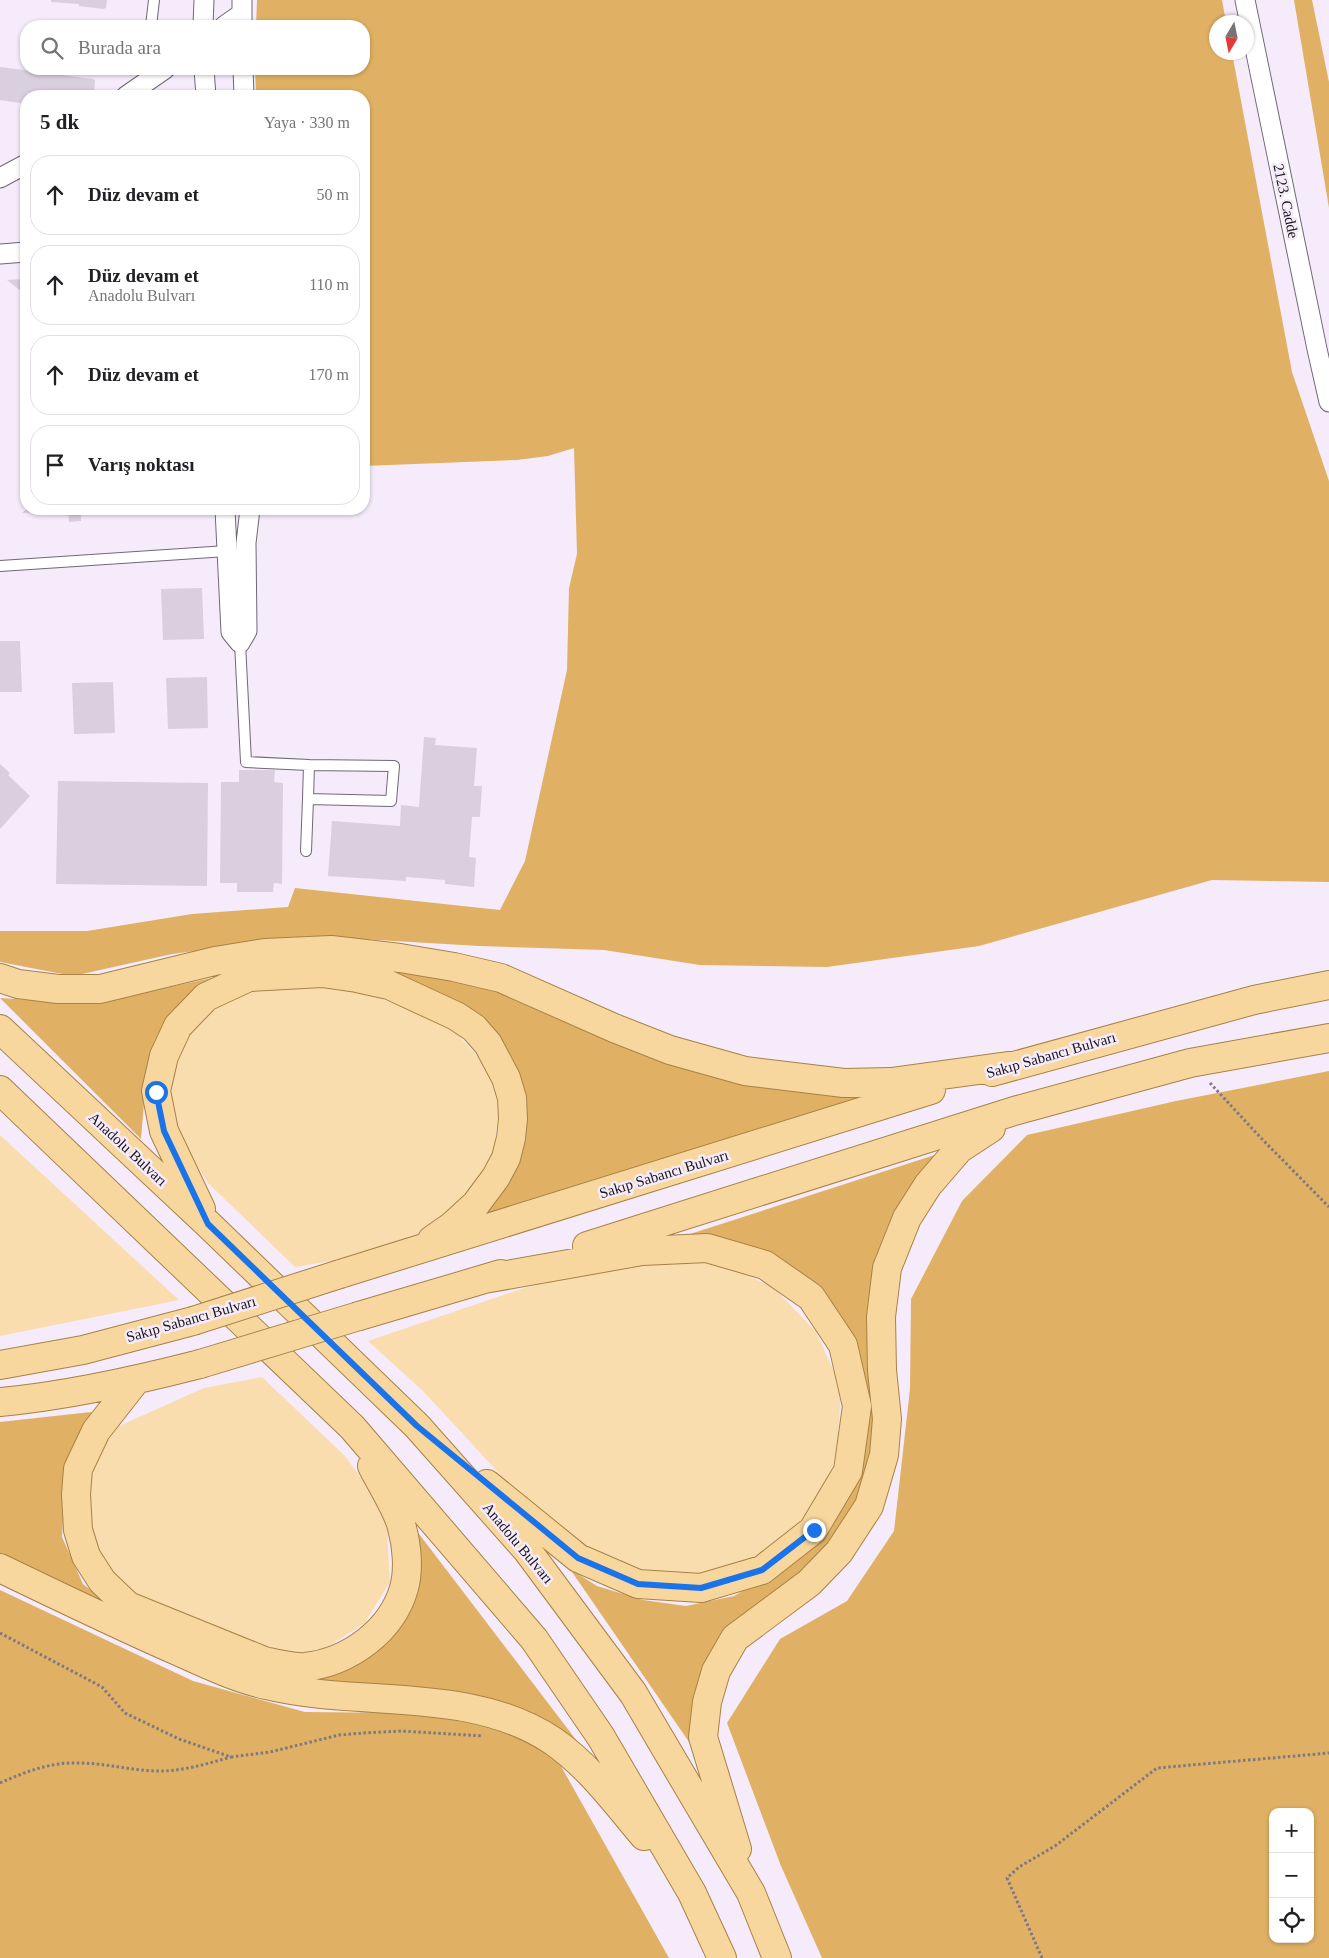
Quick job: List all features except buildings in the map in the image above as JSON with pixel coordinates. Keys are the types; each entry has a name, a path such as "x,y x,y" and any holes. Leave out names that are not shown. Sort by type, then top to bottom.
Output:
{"main road":[{"path":"0,978 18,984 58,990 100,989 215,961 265,953 331,950 454,966 501,978 614,1028 670,1050 745,1071 835,1082 863,1083 900,1081 1008,1066"},
{"path":"208,1224 164,1131 156,1092 164,1056 178,1026 206,997 249,977 322,973 357,978 389,986 456,1016 474,1028 488,1044 506,1078 512,1098 513,1119 506,1158 496,1177 476,1204 452,1226 414,1252"},
{"name":"Sakıp Sabancı Bulvarı","path":"0,1365 82,1350 193,1320 1008,1066 1254,1000 1329,985"},
{"name":"Anadolu Bulvarı","path":"0,1029 208,1224 417,1426 527,1550 633,1693 751,1893 777,1958"},
{"path":"0,1402 22,1400 136,1380 200,1364 484,1279 1014,1112 1190,1063 1329,1038"},
{"path":"0,1090 352,1427 534,1638 601,1737 692,1893 722,1958"},
{"path":"0,1111 31,1120"},
{"path":"751,1893 703,1737 707,1702 716,1671 735,1638 809,1583 839,1552 869,1506 884,1455 887,1419 882,1370 881,1317 887,1268 907,1218 928,1185 959,1149 1014,1112"},
{"path":"417,1426 578,1558 638,1584 701,1588 762,1570 814,1530 848,1472 858,1406 843,1345 811,1297 765,1265 707,1248 642,1251 484,1279"},
{"path":"136,1380 96,1431 78,1468 76,1494 78,1530 86,1556 102,1581 128,1606 264,1661 285,1666 305,1667 349,1654 370,1640 386,1624 398,1605 405,1586 407,1558 402,1526 352,1427"},
{"path":"0,1568 111,1622 237,1677 295,1692 429,1702 470,1709 531,1728 553,1741 595,1778 692,1893"}],"street":[{"path":"203,20 204,0"},
{"name":"2123. Cadde","path":"1245,0 1316,350 1329,402"},
{"path":"134,90 153,75"},
{"path":"204,75 206,90"},
{"path":"243,75 244,90"},
{"path":"0,178 20,167"},
{"path":"0,254 20,252"},
{"path":"225,515 231,632 240,643 247,631 246,543 249,515"}],"lane":[{"path":"152,20 154,0"},
{"path":"0,566 227,552"},
{"path":"240,643 246,762 394,766 391,801 308,799"},
{"path":"306,851 310,765"}],"path":[{"path":"1190,1063 1329,1207"},
{"path":"0,1633 102,1687 125,1713 179,1739 231,1757"},
{"path":"0,1783 19,1774 50,1765 78,1763 156,1772 193,1767 231,1757 270,1752 339,1735 401,1731 492,1737"},
{"path":"1042,1958 1007,1878 1019,1868 1055,1846 1157,1768 1329,1753"}],"shaded area":[{"path":"257,0 1222,0 1225,15 1209,15 1209,60 1233,60 1292,372 1329,481 1329,882 1212,880 979,946 827,967 700,965 604,950 479,946 310,936 172,954 73,976 0,962 0,931 87,931 192,914 288,907 295,888 500,910 525,861 567,670 569,588 577,554 574,448 548,456 517,460 370,466 370,90 256,90 255,75 370,75 370,20 256,20"},
{"path":"1294,0 1312,0 1329,82 1329,208"},
{"path":"368,960 517,995 784,1089 871,1100 473,1224 512,1172 500,1048 368,968 199,989 164,1022 146,1079 141,1139 0,998 78,1003 129,996 284,962"},
{"path":"284,982 340,985 444,1020 484,1063 500,1104 494,1148 475,1189 422,1232 349,1258 295,1267 208,1183 170,1124 169,1062 196,1022 234,994"},
{"path":"1329,1071 1329,1958 822,1958 781,1866 727,1723 780,1639 847,1601 894,1531 910,1389 911,1299 962,1201 1027,1135 1176,1101"},
{"path":"0,1135 179,1300 0,1336"},
{"path":"941,1153 909,1196 878,1429 856,1508 817,1559 728,1636 698,1755 570,1569 597,1586 643,1600 686,1606 734,1596 779,1570 860,1425 804,1282 687,1235"},
{"path":"709,1256 775,1289 816,1332 841,1387 837,1456 811,1516 757,1557 709,1576 644,1577 576,1549 508,1483 424,1392 368,1341 521,1289 631,1259"},
{"path":"262,1377 344,1455 386,1511 390,1582 364,1624 325,1648 285,1656 152,1611 88,1554 82,1506 93,1460 119,1426 204,1388"},
{"path":"91,1412 94,1423 78,1443 65,1484 62,1537 83,1584 120,1613 178,1643 250,1673 288,1680 337,1670 366,1656 391,1636 417,1587 416,1530 580,1745 542,1725 511,1713 470,1701 278,1683 250,1677 180,1649 0,1560 0,1422"},
{"path":"0,1590 193,1681 305,1712 403,1713 499,1727 553,1752 669,1958 0,1958"}],"route":[{"path":"156,1092 164,1131 208,1224 417,1426 578,1558 638,1584 701,1588 762,1570 814,1530"}]}
